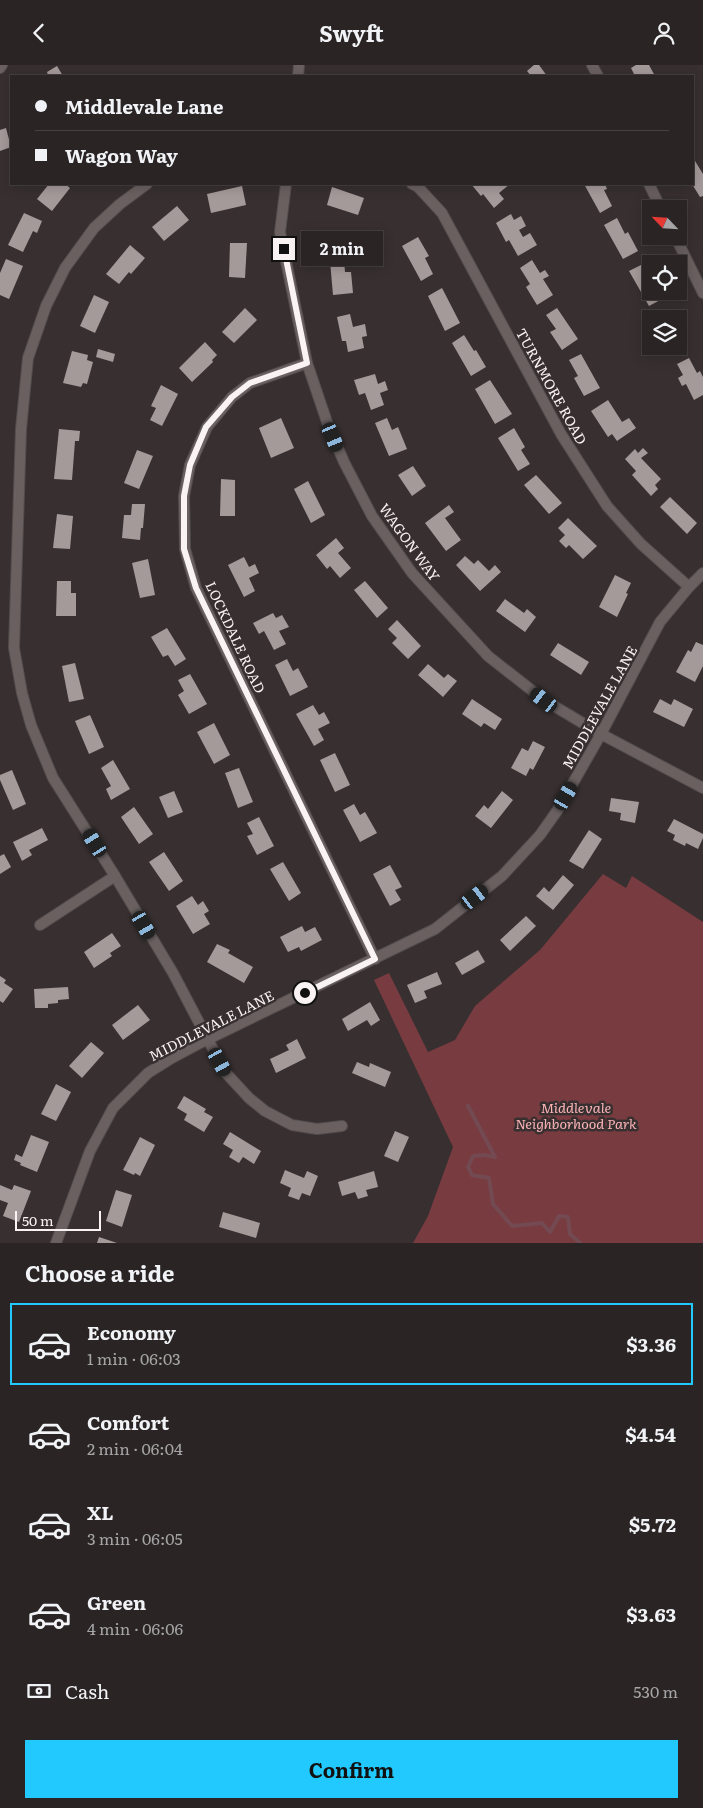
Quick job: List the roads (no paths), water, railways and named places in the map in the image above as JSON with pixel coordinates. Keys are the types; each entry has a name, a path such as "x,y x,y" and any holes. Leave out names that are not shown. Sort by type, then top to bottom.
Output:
{"street":[{"path":"146,185 120,204 94,228 65,268 46,306 28,358 21,429 14,648 22,693 31,725 53,777 116,876 172,973 225,1072 249,1098 265,1111 292,1125 317,1129 342,1125"},
{"name":"WAGON WAY","path":"286,185 280,232 307,363 328,425 344,463 372,516 412,573 488,657 544,700 601,734 703,788"},
{"name":"TURNMORE ROAD","path":"414,185 442,213 561,434 607,506 640,545 689,587"},
{"path":"649,185 656,200"},
{"path":"679,245 703,293"},
{"name":"LOCKDALE ROAD","path":"307,363 250,383 232,397 206,427 190,465 184,496 184,549 196,588 375,959"},
{"name":"MIDDLEVALE LANE","path":"56,1243 90,1151 113,1108 148,1073 207,1039 434,929 502,876 540,835 557,811 601,734 660,623 703,573"},
{"path":"40,925 116,876"}],"waterway":[{"path":"468,1106 495,1157 473,1156 468,1167 472,1175 489,1178 493,1204 512,1226 542,1223 550,1232 559,1216 568,1217 570,1234 580,1243"}],"park label":[{"name":"Middlevale Neighborhood Park","path":"576,1115"}]}
